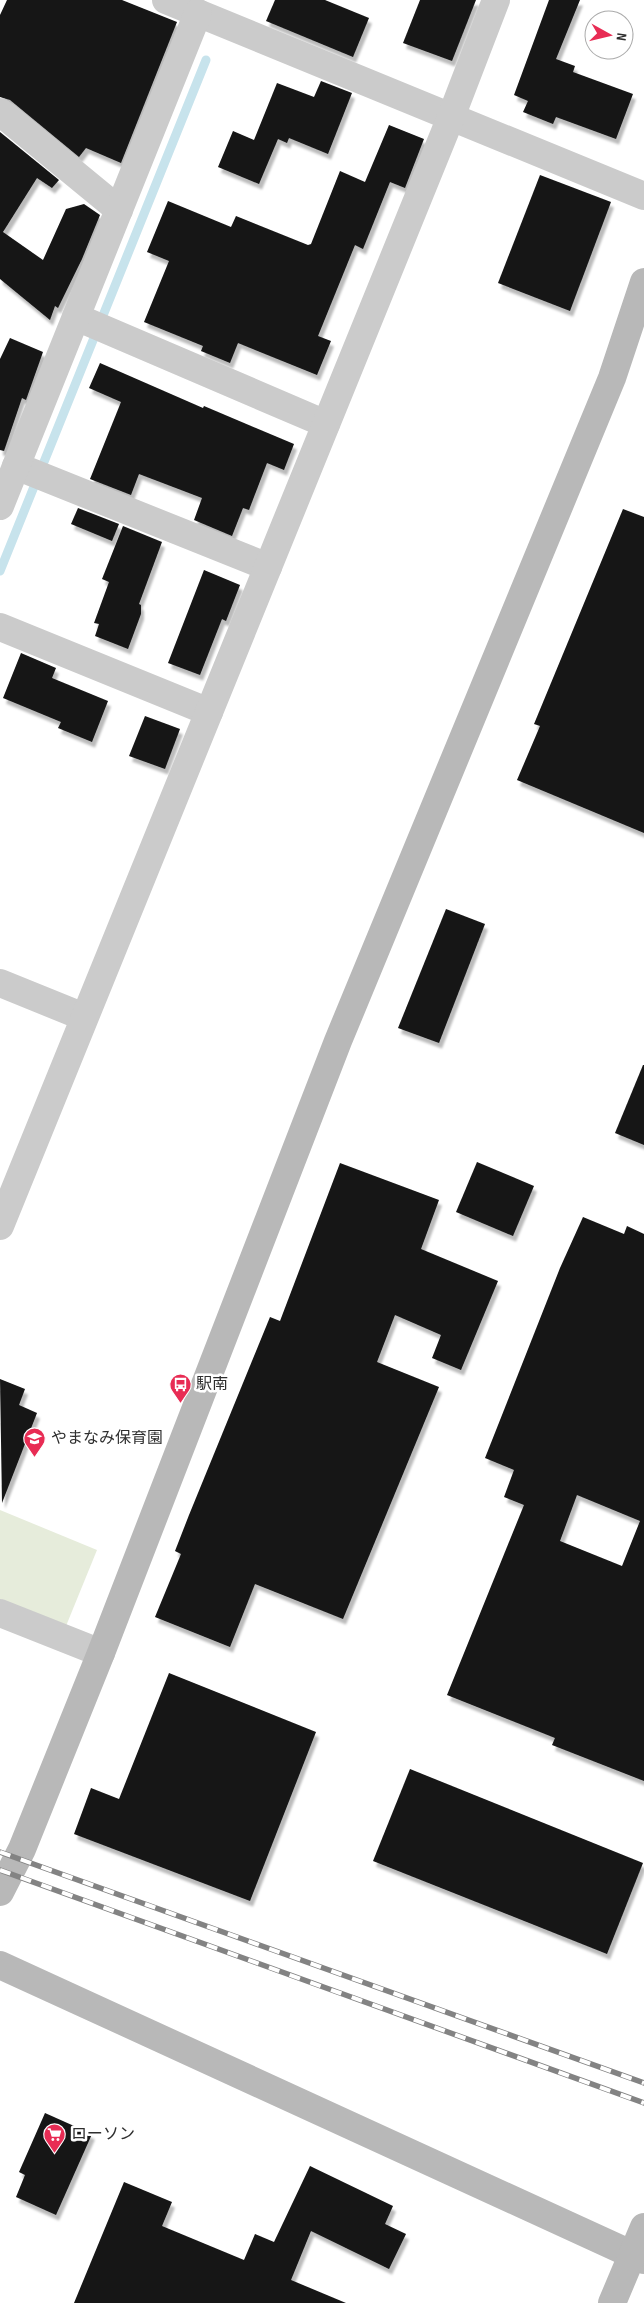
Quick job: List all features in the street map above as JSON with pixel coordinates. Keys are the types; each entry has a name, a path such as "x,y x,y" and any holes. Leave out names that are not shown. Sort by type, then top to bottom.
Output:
{"street":[{"path":"166,0 212,11 451,117 644,196"},
{"path":"0,1226 451,117 496,0"},
{"path":"0,506 33,473 93,324 119,210 212,11"},
{"path":"0,112 119,210"},
{"path":"0,1892 22,1849 101,1653 338,1042 612,378 644,282"},
{"path":"93,324 326,424"},
{"path":"33,473 268,566"},
{"path":"0,627 209,712"},
{"path":"0,982 84,1017"},
{"path":"0,1613 101,1653"},
{"path":"0,1964 638,2257"},
{"path":"612,2303 638,2257 644,2227"}],"green space":[{"path":"0,1510 97,1550 66,1626 0,1599"}],"building":[{"path":"7,0 122,0 177,22 121,163 86,148 79,157 10,100 0,97 0,15"},
{"path":"275,0 325,0 369,18 353,57 266,21"},
{"path":"420,0 476,0 452,61 403,43"},
{"path":"549,0 580,0 556,59 575,66 573,72 633,94 616,139 556,117 553,124 523,112 528,101 514,95"},
{"path":"321,81 352,93 328,154 289,138 287,143 278,139 259,184 218,167 233,131 254,140 277,83 314,97"},
{"path":"389,125 424,139 405,188 390,182 363,249 355,245 318,336 331,341 317,375 238,343 230,363 201,351 203,346 144,322 169,261 147,252 168,201 231,227 236,216 308,245 311,244 340,171 365,182"},
{"path":"0,132 59,180 52,188 37,178 3,232 43,260 66,209 84,204 100,215 82,259 58,308 55,306 50,320 0,279"},
{"path":"540,175 611,202 570,311 498,283"},
{"path":"10,338 43,352 26,400 22,398 4,451 0,450 0,359"},
{"path":"100,363 203,408 204,406 294,444 284,470 267,463 249,510 243,508 232,536 194,520 202,498 139,474 131,495 90,479 121,402 89,388"},
{"path":"78,508 119,524 112,541 71,524"},
{"path":"623,509 644,517 644,833 517,780 540,726 534,724"},
{"path":"123,526 162,542 139,604 141,605 141,614 128,649 95,636 99,624 94,623 109,582 102,579"},
{"path":"204,570 240,585 226,621 222,619 200,675 168,663"},
{"path":"21,653 56,668 52,678 108,701 92,742 58,728 61,722 3,698"},
{"path":"145,716 180,729 165,769 129,756"},
{"path":"446,909 485,924 439,1043 398,1028"},
{"path":"644,1065 644,1145 615,1133"},
{"path":"477,1162 534,1186 513,1236 456,1212"},
{"path":"340,1163 439,1200 421,1249 498,1281 461,1370 432,1358 441,1335 395,1315 377,1362 439,1387 343,1619 255,1584 230,1647 155,1617 181,1554 175,1551 189,1515 270,1317 280,1321"},
{"path":"583,1217 624,1234 627,1226 644,1234 644,1781 552,1745 555,1738 447,1695 524,1505 504,1497 514,1470 485,1458 560,1268","holes":["577,1495 640,1521 622,1566 560,1541"]},
{"path":"0,1379 25,1389 19,1405 37,1413 2,1503"},
{"path":"169,1673 316,1732 250,1901 74,1834 91,1788 119,1799"},
{"path":"410,1769 643,1863 607,1954 373,1861"},
{"name":"ローソン","path":"45,2113 92,2134 56,2215 16,2197 25,2175 19,2172"},
{"path":"310,2166 393,2206 385,2224 406,2234 389,2269 311,2231 291,2280 346,2303 74,2303 124,2182 172,2202 162,2226 244,2260 255,2234 274,2242"}],"waterway":[{"path":"0,571 206,60"}],"railway":[{"path":"0,1852 644,2083"},
{"path":"0,1870 644,2103"}],"place":[{"name":"駅南","path":"180,1403"},
{"name":"やまなみ保育園","path":"35,1457"},
{"name":"ローソン","path":"55,2153"}]}
